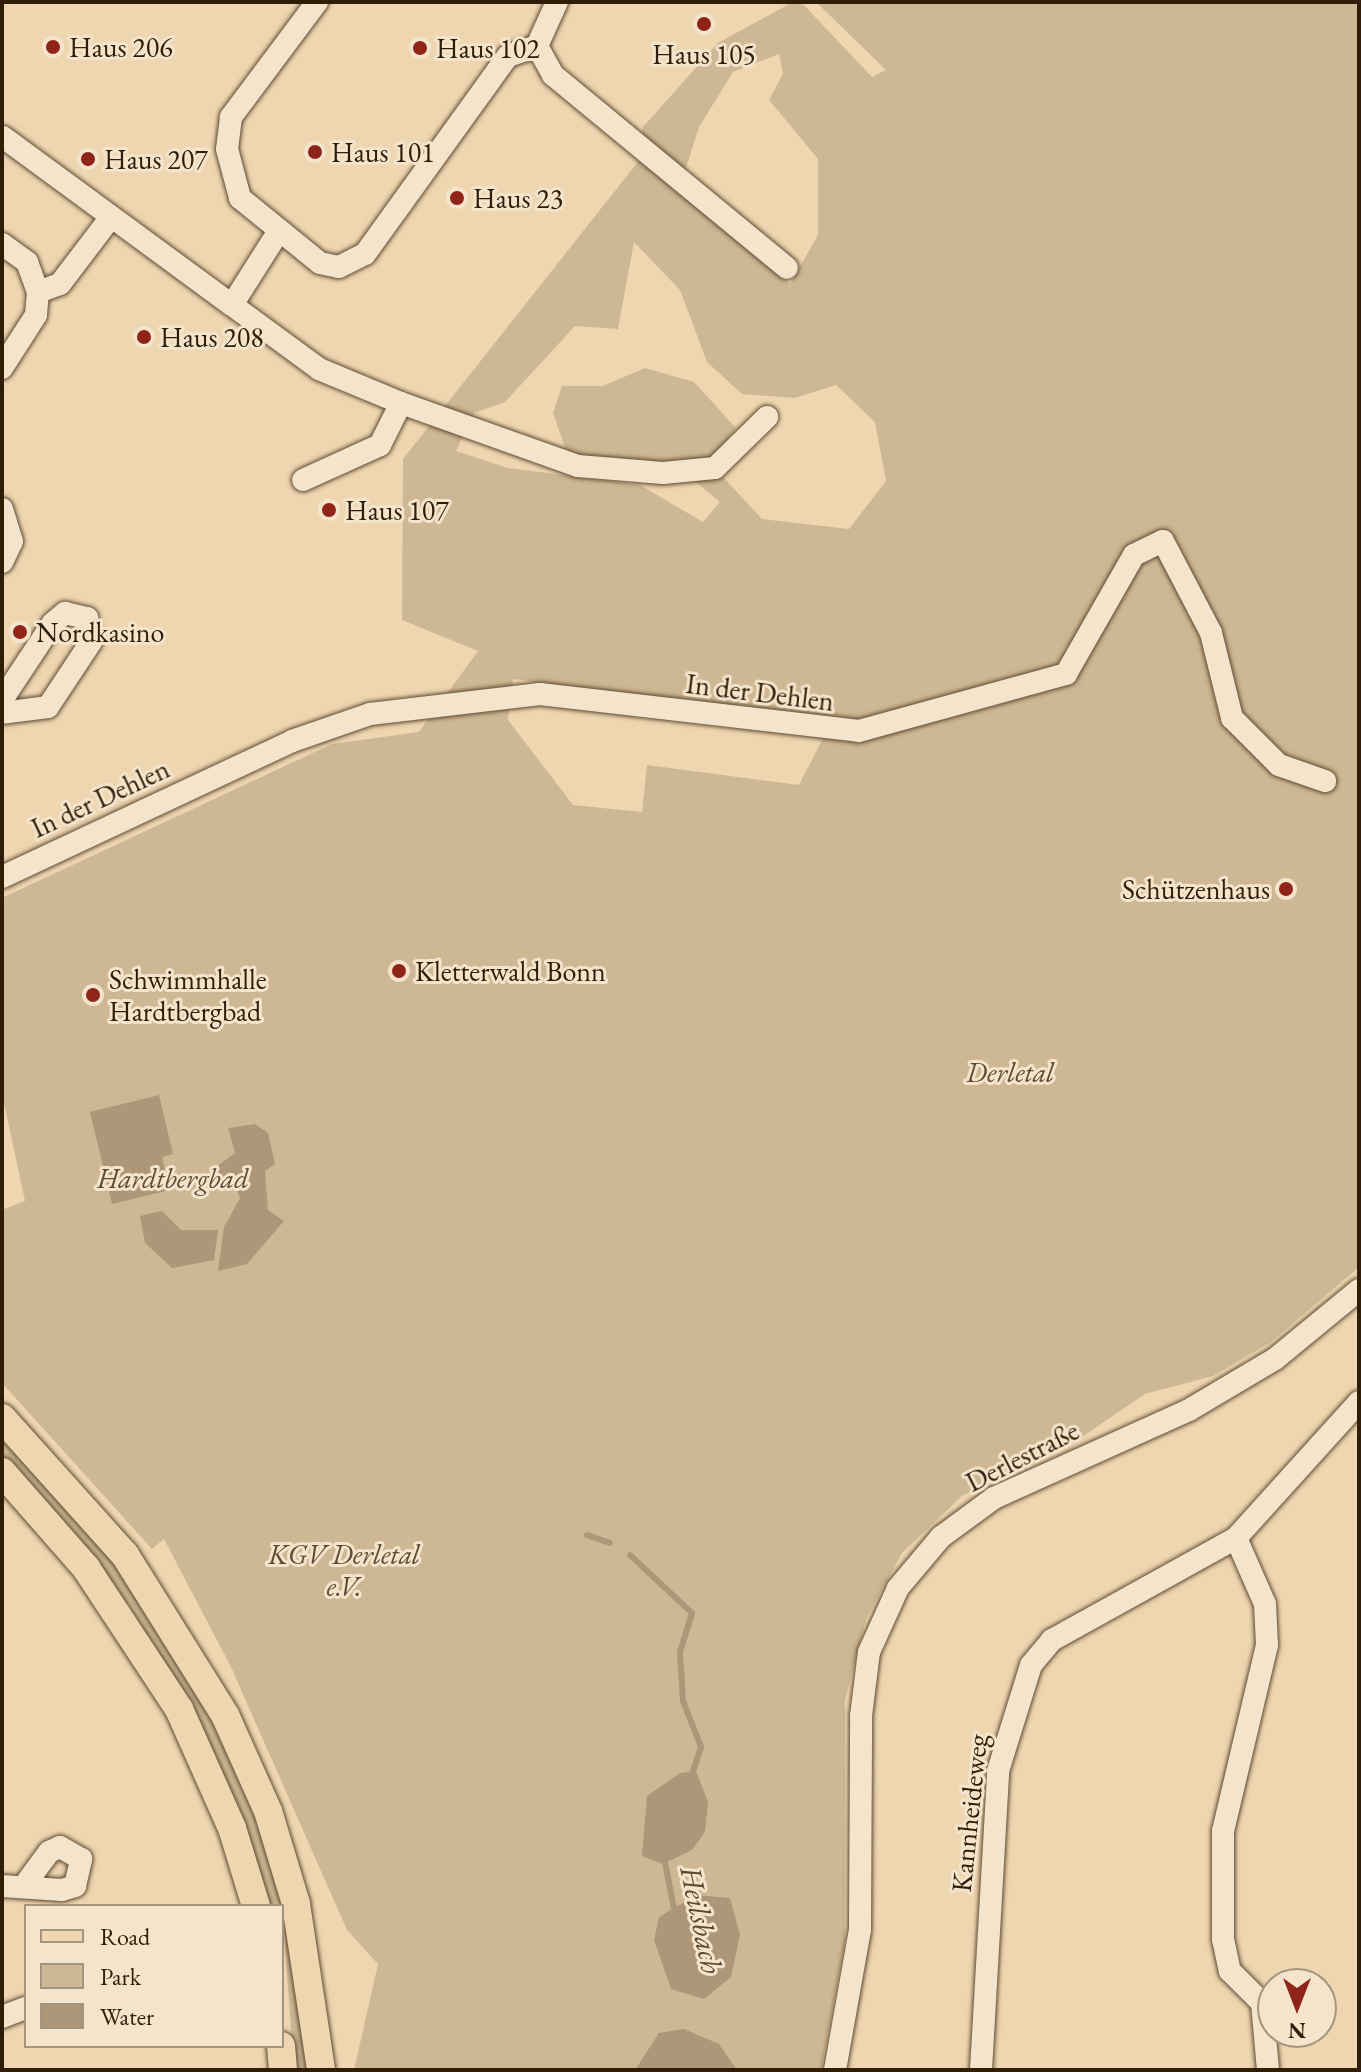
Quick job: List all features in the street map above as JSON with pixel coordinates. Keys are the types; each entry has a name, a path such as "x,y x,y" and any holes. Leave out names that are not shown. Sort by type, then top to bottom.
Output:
{"main road":[{"path":"2,1418 125,1555 232,1729 296,1904 321,2070"},
{"path":"2,1472 93,1578 179,1709 232,1828 255,1904"},
{"path":"281,2048 283,2070"}],"street":[{"path":"317,2 231,117 233,186 277,234 320,263 354,262 508,56 537,46 557,2"},
{"path":"537,46 553,75 787,268"},
{"path":"3,137 319,369 401,403 578,466 663,473 715,468 767,417"},
{"path":"38,292 60,284 111,217"},
{"path":"232,305 277,234"},
{"path":"2,244 27,262 38,292 36,315 2,368"},
{"path":"303,480 380,445 401,403"},
{"path":"2,509 12,541 2,562"},
{"name":"In der Dehlen","path":"2,877 292,741 370,714 481,696 519,702 540,694 859,731 1066,674 1134,555 1163,541 1211,633 1232,718 1279,765 1325,781"},
{"path":"2,700 53,623 65,613 87,618 91,642 48,707 2,713"},
{"name":"Derlestraße","path":"835,2070 860,1929 861,1716 869,1652 898,1588 941,1537 994,1498 1189,1410 1275,1359 1359,1290"},
{"name":"Kannheideweg","path":"981,2070 998,1771 1031,1665 1052,1640 1236,1538 1359,1402"},
{"path":"1236,1538 1265,1604 1267,1645 1223,1831 1223,1939 1230,1971 1262,2003 1268,2070"},
{"path":"2,2017 24,2009"}],"green space":[{"name":"Derletal","path":"793,2 801,2 872,77 886,70 816,2 1359,2 1359,1267 1271,1342 1213,1376 1145,1394 1076,1441 962,1496 902,1553 866,1619 845,1700 845,1940 821,2070 354,2070 378,1964 347,1930 231,1667 164,1539 152,1549 2,1383 2,1210 25,1201 2,1094 2,898 332,744 419,732 478,651 402,620 403,459 641,158 643,127 718,43","holes":["779,54 783,74 769,100 818,159 818,235 790,284 679,190 699,127 733,72","634,242 680,290 707,362 742,394 795,398 836,385 875,422 886,481 849,529 762,519 723,477 719,450 736,428 694,382 645,368 603,386 562,386 553,413 567,453 595,465 674,464 720,502 703,522 640,485 508,468 456,451 474,413 505,402 575,326 618,329","513,679 832,721 799,785 647,765 642,812 573,805 508,720"]},
{"path":"2,1433 98,1539 199,1688 263,1831 284,1904 267,1904 216,1755 130,1606 2,1456"},
{"path":"284,1904 310,2070 294,2070 284,1933"}],"water":[{"path":"159,1095 173,1154 162,1157 170,1190 112,1204 90,1112"},
{"path":"255,1124 268,1133 275,1164 265,1171 268,1210 284,1221 247,1264 218,1271 224,1227 240,1198 237,1190 222,1190 216,1167 235,1153 228,1128"},
{"path":"162,1211 181,1230 218,1230 214,1260 172,1268 145,1243 140,1216"},
{"path":"696,1771 708,1802 705,1832 692,1850 663,1864 642,1856 647,1796 680,1773"},
{"path":"696,1895 730,1898 740,1935 731,1977 704,1999 671,1989 654,1940 659,1917"},
{"path":"684,2029 719,2044 737,2070 635,2070 659,2033"}],"waterway":[{"name":"Heilsbach","path":"587,1535 610,1543"},
{"name":"Heilsbach","path":"630,1555 692,1613 680,1652 683,1701 701,1747 691,1777"},
{"name":"Heilsbach","path":"664,1858 675,1913"}],"place":[{"name":"Haus 105","path":"704,24"},
{"name":"Haus 206","path":"53,47"},
{"name":"Haus 102","path":"420,48"},
{"name":"Haus 101","path":"315,152"},
{"name":"Haus 207","path":"88,159"},
{"name":"Haus 23","path":"457,198"},
{"name":"Haus 208","path":"144,337"},
{"name":"Haus 107","path":"329,510"},
{"name":"Nordkasino","path":"20,632"},
{"name":"Schützenhaus","path":"1286,889"},
{"name":"Kletterwald Bonn","path":"399,971"},
{"name":"Schwimmhalle Hardtbergbad","path":"93,995"}],"park label":[{"name":"Hardtbergbad","path":"173,1178"},
{"name":"KGV Derletal e.V.","path":"344,1570"}]}
